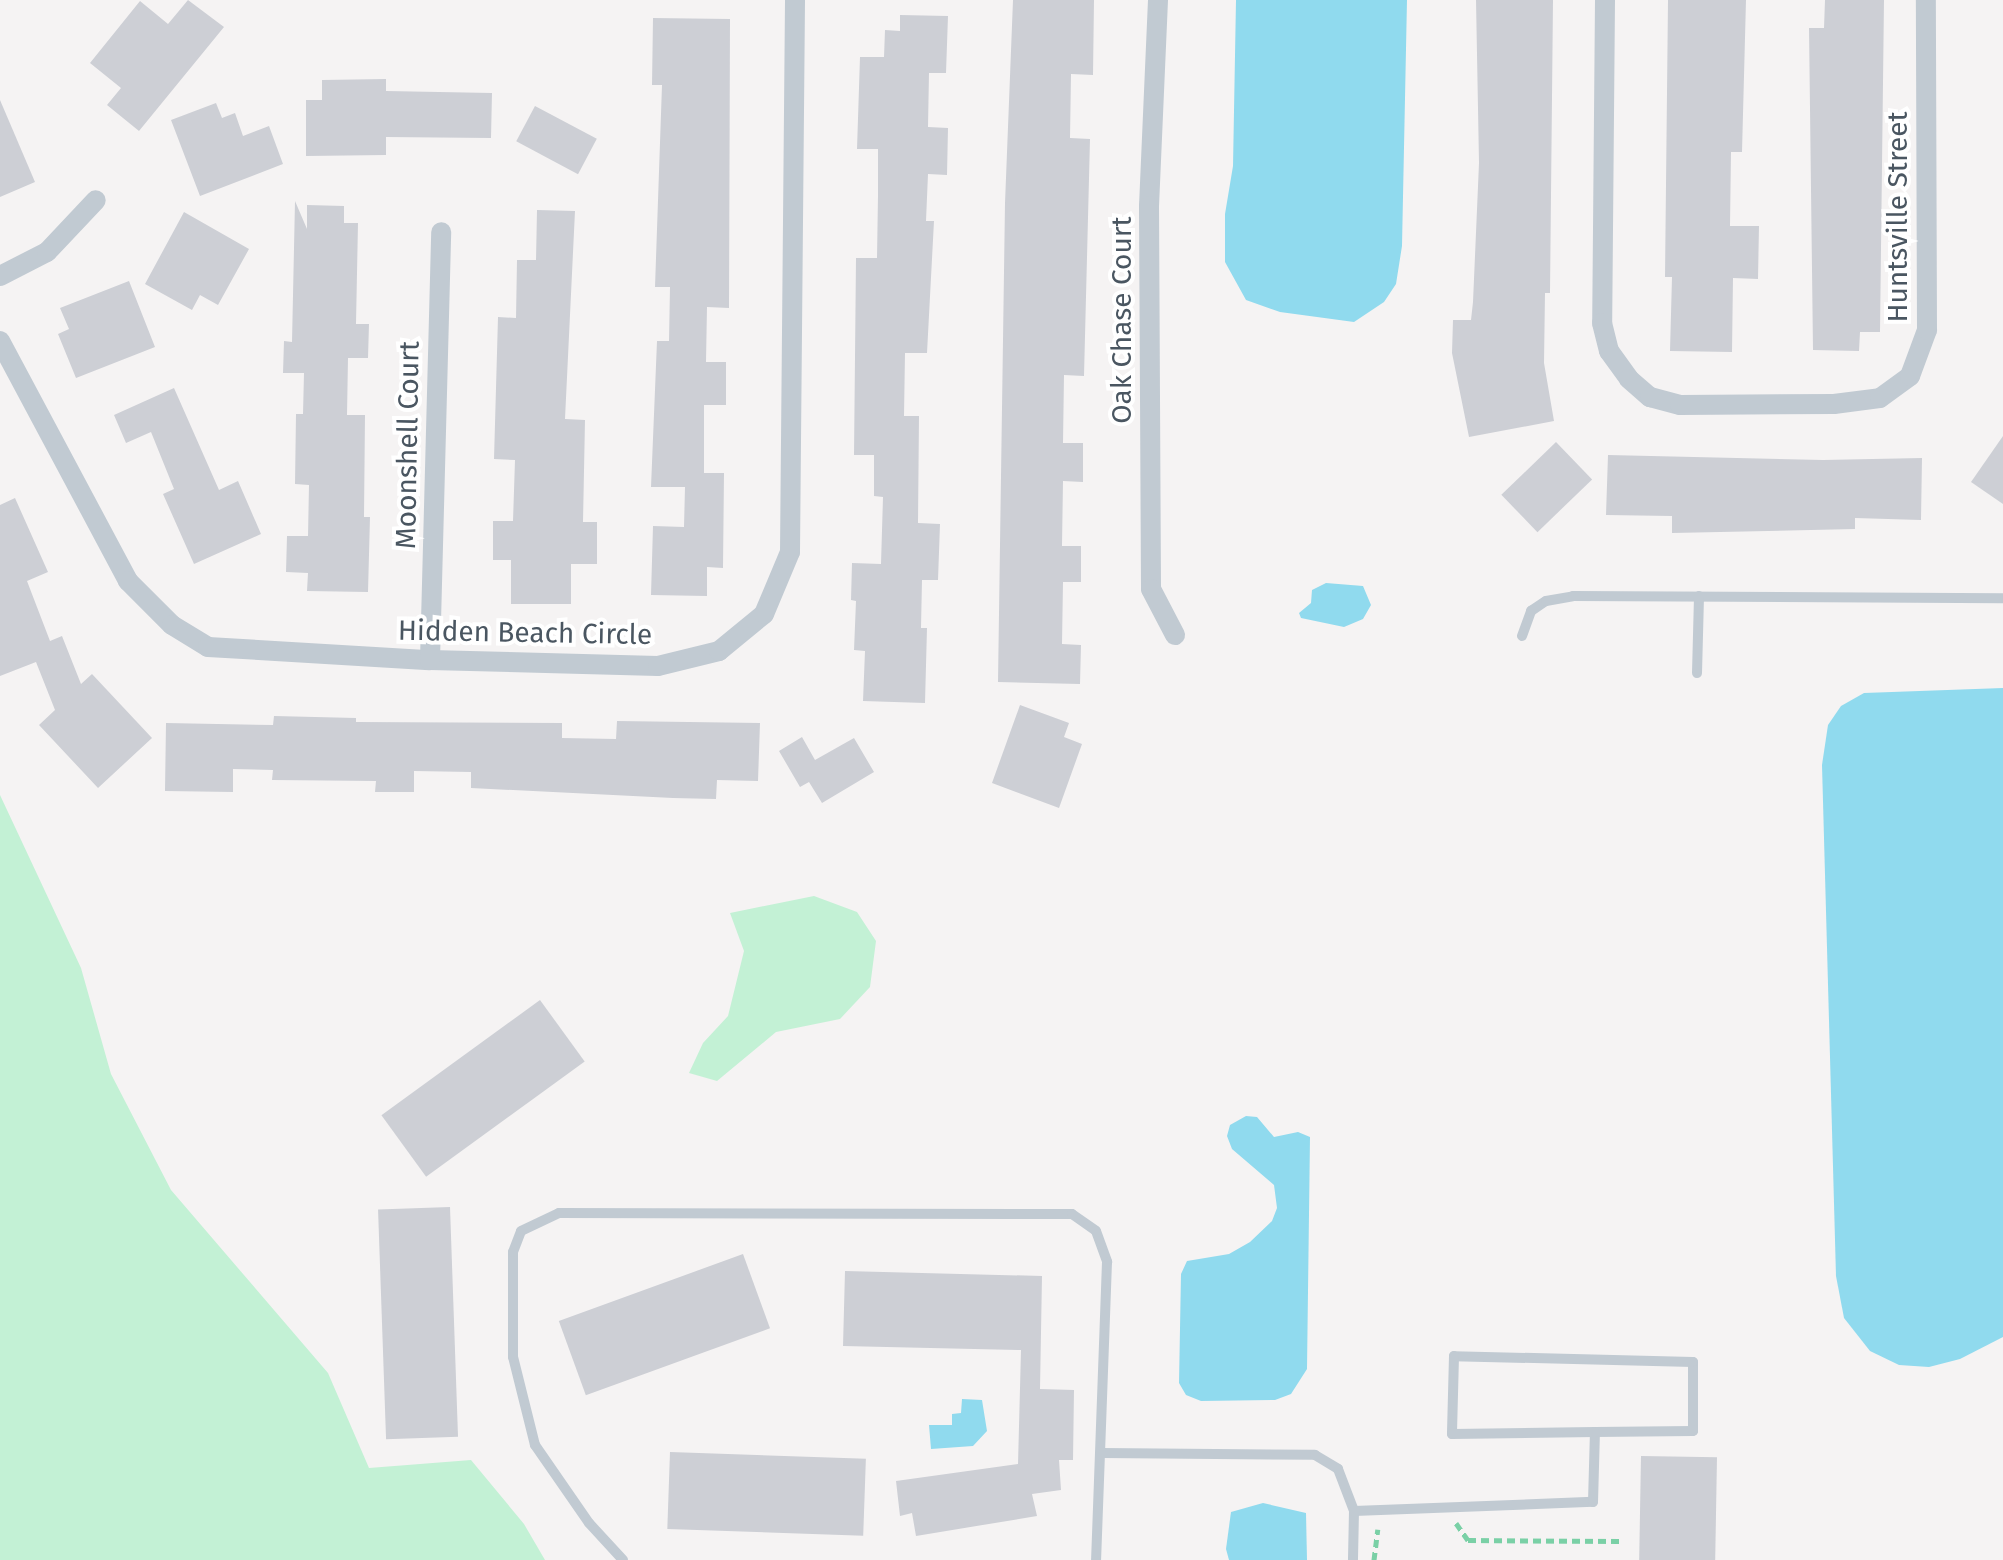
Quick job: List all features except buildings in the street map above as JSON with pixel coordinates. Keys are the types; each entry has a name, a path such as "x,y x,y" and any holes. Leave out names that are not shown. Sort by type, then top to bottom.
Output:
{"street":[{"name":"Hidden Beach Circle","path":"0,341 128,582 172,625 208,648 430,660 658,666 718,651 764,614 790,552 795,0"},
{"name":"Oak Chase Court","path":"1158,0 1149,206 1151,588 1175,634"},
{"name":"Huntsville Street","path":"1605,0 1602,322 1609,351 1629,379 1650,397 1680,405 1815,404 1880,398 1910,376 1927,330 1926,0"},
{"path":"0,276 47,252 96,200"},
{"name":"Moonshell Court","path":"430,660 440,232"}],"lane":[{"path":"1522,636 1531,611 1546,601 1574,596 2003,598"},
{"path":"1697,673 1699,596"},
{"path":"623,1560 589,1523 535,1445 513,1358 514,1252 521,1231 559,1213 1072,1214 1096,1230 1107,1262 1096,1560"},
{"path":"1454,1356 1693,1362 1693,1431 1595,1432 1452,1434 1454,1356"},
{"path":"1354,1511 1593,1502 1595,1432"},
{"path":"1102,1453 1315,1455 1338,1469 1354,1511 1354,1560"}],"path":[{"path":"1438,1522 1456,1522 1468,1540 1621,1541"},
{"path":"1374,1560 1374,1536 1386,1523"}],"green space":[{"path":"0,795 81,968 111,1074 171,1190 328,1373 369,1468 471,1460 524,1524 545,1560 0,1560"},
{"path":"814,896 857,912 876,941 870,987 840,1019 776,1032 717,1081 689,1073 703,1043 728,1016 744,951 730,913"}],"water":[{"path":"1236,0 1407,0 1402,246 1396,284 1384,302 1354,322 1280,312 1246,300 1225,262 1225,214 1233,166"},
{"path":"1326,583 1363,586 1371,605 1363,619 1344,627 1301,618 1299,613 1311,603 1312,590"},
{"path":"2003,688 2003,1337 1960,1359 1929,1367 1899,1365 1870,1351 1844,1318 1836,1276 1822,765 1828,725 1841,706 1864,693"},
{"path":"1246,1116 1257,1117 1274,1137 1298,1132 1310,1137 1307,1369 1291,1394 1275,1400 1201,1401 1186,1395 1179,1383 1181,1274 1187,1261 1229,1254 1250,1242 1272,1221 1277,1208 1274,1185 1232,1149 1227,1136 1230,1125"},
{"path":"962,1399 982,1400 987,1431 973,1446 931,1449 929,1425 952,1425 952,1414 961,1413"},
{"path":"1263,1503 1306,1513 1307,1560 1229,1560 1226,1549 1231,1512"}]}
